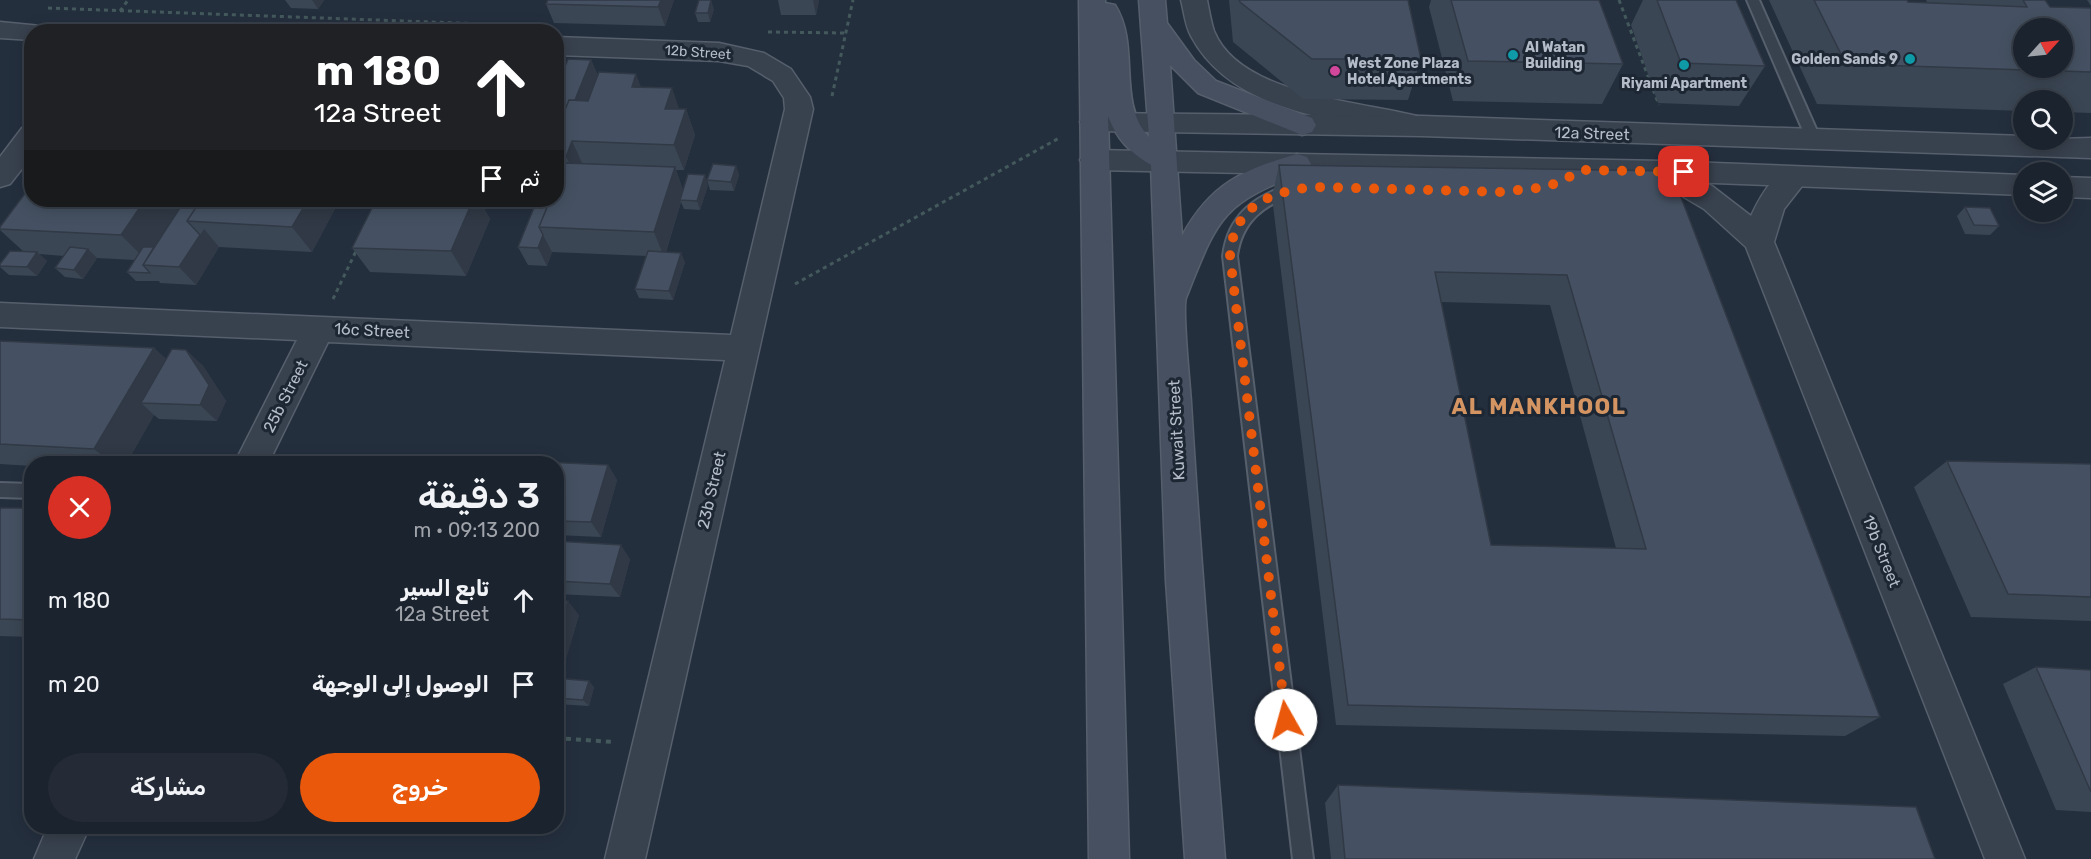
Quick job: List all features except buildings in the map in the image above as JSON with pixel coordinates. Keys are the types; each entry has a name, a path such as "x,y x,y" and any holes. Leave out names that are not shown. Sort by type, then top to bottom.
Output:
{"main road":[{"path":"1092,0 1082,127 1094,160 1109,859"},
{"path":"1098,0 1110,18 1113,32 1118,94 1123,122 1137,145 1165,160"},
{"path":"1153,12 1185,66 1207,87 1302,125"},
{"name":"Kuwait Street","path":"1153,12 1163,123 1184,581 1205,859"},
{"path":"1170,304 1201,224 1219,201 1249,182 1301,176"}],"street":[{"path":"1194,0 1195,15 1202,36 1217,56 1239,75 1264,89 1292,100 1422,126"},
{"path":"0,30 24,32"},
{"name":"12b Street","path":"564,37 719,52 755,59 782,75 791,85 798,103 798,122"},
{"name":"23b Street","path":"625,859 798,122"},
{"name":"12a Street","path":"1082,127 1123,122 1422,126 1814,141 2091,148"},
{"path":"0,177 24,146"},
{"path":"1094,160 1165,160 1301,176 1584,170 2013,185"},
{"name":"19b Street","path":"1662,171 1692,186 1726,209 1759,243 2005,859"},
{"path":"1759,243 1766,212 1783,187 1795,177"},
{"path":"2073,187 2091,188"},
{"name":"16c Street","path":"0,315 745,348"},
{"name":"25b Street","path":"255,456 319,328"},
{"path":"54,859 66,834"}],"lane":[{"path":"1753,0 1814,141"},
{"path":"1547,187 1584,170"},
{"path":"1301,176 1258,203 1244,215 1231,242 1230,256 1303,859"},
{"path":"0,490 24,491"}],"path":[{"path":"120,11 128,0"},
{"path":"1619,0 1671,136"},
{"path":"44,8 344,24"},
{"path":"764,31 845,33"},
{"path":"792,286 1082,127"},
{"path":"319,328 360,242"},
{"path":"564,739 652,745"}],"place":[{"name":"Al Watan Building","path":"1513,55"},
{"name":"Golden Sands 9","path":"1910,59"},
{"name":"Riyami Apartment","path":"1684,65"},
{"name":"West Zone Plaza Hotel Apartments","path":"1335,71"}],"district":[{"name":"AL MANKHOOL","path":"1539,406"}],"route":[{"path":"1286,720 1230,256 1231,242 1244,215 1258,203 1275,194 1294,189 1315,187 1525,191 1567,180 1584,170 1684,172"}]}
